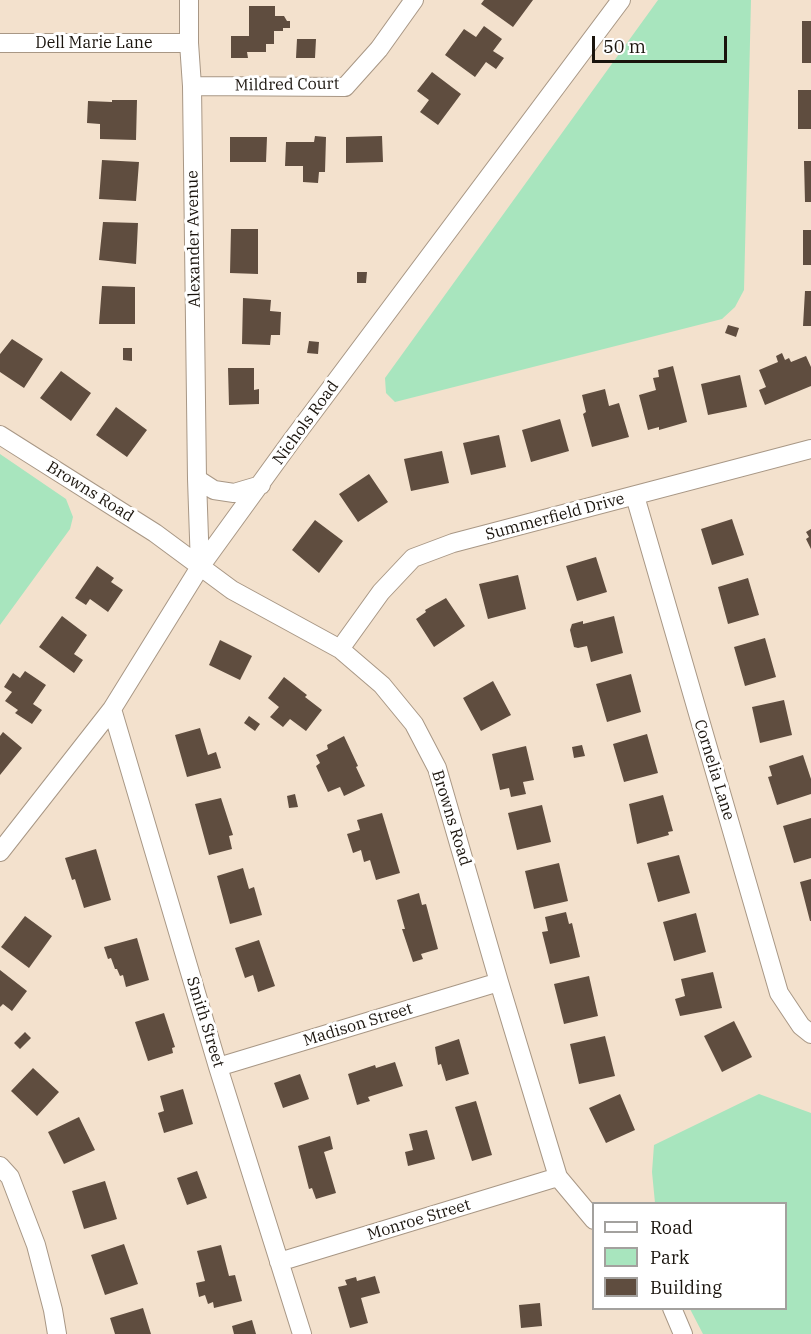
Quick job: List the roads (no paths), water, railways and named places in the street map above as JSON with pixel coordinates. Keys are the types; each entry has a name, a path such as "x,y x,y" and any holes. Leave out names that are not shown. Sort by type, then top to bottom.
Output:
{"street":[{"name":"Alexander Avenue","path":"189,0 200,567"},
{"name":"Mildred Court","path":"192,86 345,87 379,49 414,0"},
{"name":"Nichols Road","path":"0,852 112,709 200,567 621,0"},
{"name":"Dell Marie Lane","path":"0,43 189,43"},
{"name":"Browns Road","path":"0,435 155,533 232,590 340,649 382,685 414,724 437,768 498,982 558,1177 592,1218"},
{"name":"Summerfield Drive","path":"340,649 381,592 413,558 453,543 811,449"},
{"path":"197,479 214,490 234,493 261,485"},
{"name":"Cornelia Lane","path":"635,496 779,993 801,1026 811,1034"},
{"name":"Smith Street","path":"112,709 218,1067 302,1334"},
{"name":"Madison Street","path":"218,1067 498,982"},
{"path":"0,1166 10,1177 36,1245 57,1334"},
{"name":"Monroe Street","path":"279,1262 558,1177"},
{"path":"673,1310 683,1334"}]}
